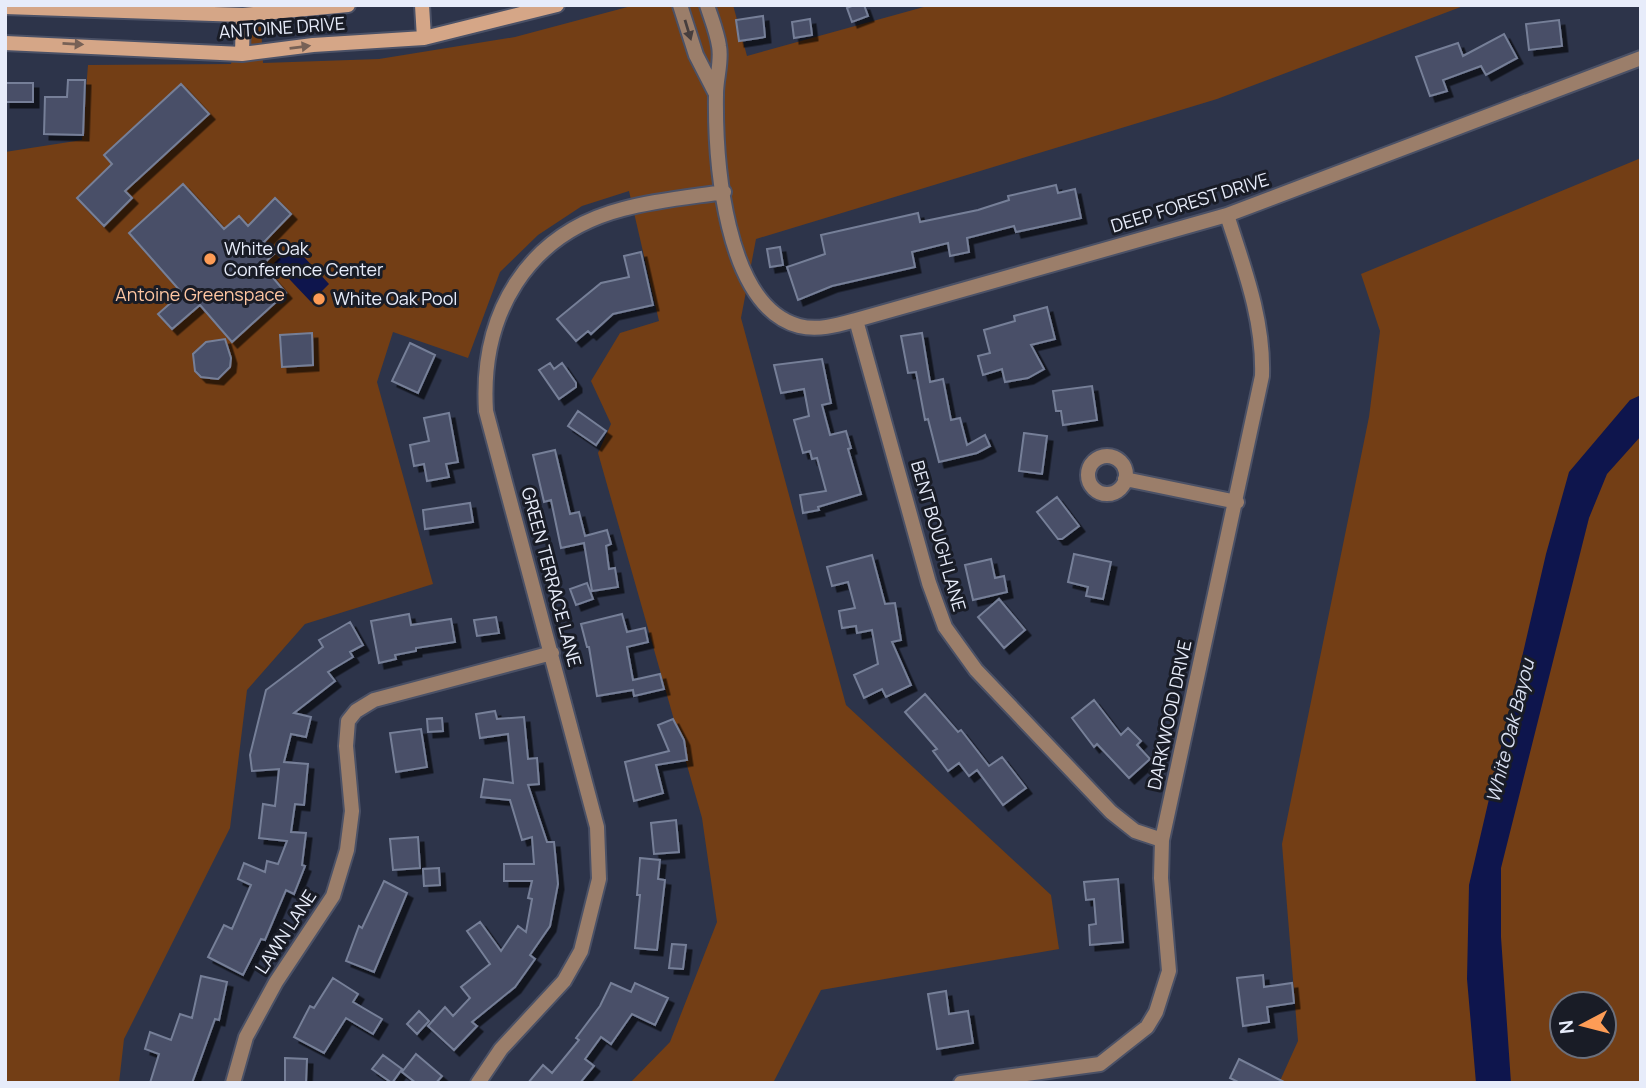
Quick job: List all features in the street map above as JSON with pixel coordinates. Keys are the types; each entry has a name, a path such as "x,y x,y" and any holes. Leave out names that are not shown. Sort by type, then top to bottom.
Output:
{"main road":[{"name":"ANTOINE DRIVE","path":"5,7 243,15 348,5"},
{"path":"422,5 424,38"},
{"name":"ANTOINE DRIVE","path":"5,43 242,54 313,45 424,38 557,5"},
{"path":"242,54 243,15"}],"street":[{"path":"680,5 696,55 716,93"},
{"path":"707,5 720,47 716,93 724,192"},
{"name":"DEEP FOREST DRIVE","path":"724,192 736,249 751,288 773,313 800,326 829,327 1227,215 1641,58"},
{"name":"GREEN TERRACE LANE","path":"478,1083 501,1049 564,981 581,951 600,879 597,827 486,411 484,378 487,349 502,309 519,278 543,251 567,232 621,209 724,192"},
{"name":"DARKWOOD DRIVE","path":"961,1083 1100,1065 1147,1027 1156,1012 1169,971 1161,878 1162,841 1259,398 1263,355 1256,307 1227,215"},
{"name":"BENT BOUGH LANE","path":"856,320 929,583 945,627 976,670 1122,823 1162,841"},
{"path":"1125,479 1237,502"},
{"name":"LAWN LANE","path":"233,1083 246,1037 276,982 333,896 347,850 352,811 346,746 348,722 356,710 374,701 552,653"}],"green space":[{"name":"Antoine Greenspace","path":"241,5 260,5 263,63 379,59 515,37 635,5 733,5 747,56 931,5 1466,5 1217,99 756,239 741,318 846,705 1051,895 1059,949 821,990 773,1083 630,1083 670,1042 717,922 702,818 598,453 611,424 591,381 620,333 659,321 629,191 582,206 538,235 500,272 468,358 393,332 377,382 433,584 305,624 247,690 230,828 124,1039 119,1083 5,1083 5,152 82,140 88,65 231,64"},
{"path":"1641,158 1641,1083 1279,1083 1298,1041 1282,844 1369,417 1380,331 1361,274"}],"water":[{"path":"293,245 329,284 311,302 274,263"},
{"name":"White Oak Bayou","path":"1641,395 1641,436 1607,474 1589,518 1501,868 1501,937 1511,1083 1476,1083 1467,979 1469,885 1546,554 1569,472 1630,400"}],"building":[{"path":"864,5 868,16 852,22 847,8"},
{"path":"763,16 765,37 739,41 736,20"},
{"path":"810,19 812,35 794,38 792,22"},
{"path":"1559,20 1562,46 1529,50 1526,24"},
{"path":"1504,34 1517,58 1486,75 1481,66 1443,80 1447,91 1430,96 1416,57 1458,43 1463,56"},
{"path":"68,80 85,80 83,135 44,134 45,97 67,97"},
{"path":"5,83 33,83 33,102 5,102"},
{"path":"181,84 209,114 125,191 132,198 104,226 77,198 112,164 104,155"},
{"name":"White Oak Conference Center","path":"183,184 224,229 239,216 248,226 275,198 291,214 264,242 274,254 262,265 286,293 232,342 200,305 172,329 158,314 182,293 129,233"},
{"path":"1056,185 1058,193 1075,189 1081,218 1016,232 1014,226 967,238 969,252 950,256 948,243 912,252 915,267 832,286 798,300 787,267 825,254 821,235 918,213 920,222 978,210 1009,200 1008,196"},
{"path":"780,247 783,265 770,267 767,249"},
{"path":"641,252 653,305 613,314 591,334 588,331 576,341 557,319 601,283 629,277 624,256"},
{"path":"1047,307 1055,339 1031,345 1044,369 1028,378 1005,382 1002,369 983,375 978,356 990,353 984,330 1015,321 1014,316"},
{"path":"312,333 313,365 282,367 280,335"},
{"path":"922,333 930,382 943,379 951,420 960,418 967,445 985,435 990,446 977,453 939,462 928,419 925,420 916,372 908,373 901,336"},
{"path":"225,339 231,358 230,367 218,379 201,377 195,371 193,354 206,342"},
{"path":"410,343 435,355 418,393 392,381"},
{"path":"822,359 831,403 822,405 830,435 846,431 851,448 848,449 861,494 818,507 819,510 803,513 800,495 826,491 817,458 812,459 810,451 803,453 794,420 809,416 804,389 781,393 774,365"},
{"path":"550,363 554,369 562,363 576,383 576,387 559,399 539,370"},
{"path":"1092,386 1097,420 1063,425 1061,411 1056,411 1053,391"},
{"path":"578,411 606,431 596,445 568,426"},
{"path":"449,413 458,462 446,464 449,477 427,481 424,464 414,466 410,445 429,441 424,418"},
{"path":"1024,433 1047,436 1042,474 1019,471"},
{"path":"555,450 570,514 579,512 585,536 607,530 611,544 606,546 609,569 615,568 618,587 592,591 584,543 561,548 551,500 544,502 533,455"},
{"path":"1057,497 1079,526 1062,539 1058,539 1037,512"},
{"path":"470,503 473,522 425,529 423,510"},
{"path":"1074,554 1111,562 1103,599 1086,596 1088,587 1068,582"},
{"path":"872,555 885,604 895,603 901,640 892,642 911,685 886,697 882,689 864,698 854,675 878,664 872,630 857,633 856,626 842,628 839,611 855,608 848,582 832,586 827,567"},
{"path":"991,559 995,578 1004,576 1007,592 973,600 965,565"},
{"path":"587,583 593,599 576,605 570,589"},
{"path":"999,599 1025,630 1004,648 978,617"},
{"path":"409,614 411,625 451,619 455,642 416,648 416,651 395,655 396,659 379,663 371,621"},
{"path":"622,614 627,632 645,628 648,642 627,647 633,680 660,674 664,689 634,696 633,690 597,696 589,647 581,624"},
{"path":"496,617 499,633 477,636 474,620"},
{"path":"350,622 363,645 350,652 353,657 328,672 335,681 294,713 311,717 306,737 291,734 284,762 308,764 304,805 295,804 291,832 306,833 302,865 305,866 294,894 286,890 265,940 261,939 243,975 208,957 224,925 232,929 251,885 238,879 244,863 265,872 267,861 278,864 287,841 259,838 263,804 275,806 279,769 252,771 250,755 266,690 323,647 319,640"},
{"path":"925,694 958,732 961,730 989,766 1002,757 1026,788 1003,805 977,770 969,776 959,763 948,771 933,751 937,749 905,712"},
{"path":"1094,700 1121,735 1128,728 1141,741 1137,745 1150,759 1129,778 1097,744 1094,747 1072,718"},
{"path":"495,711 497,719 524,717 528,759 537,758 539,784 528,785 547,842 554,842 558,884 550,926 530,955 535,959 515,987 472,1022 477,1026 454,1050 428,1026 445,1007 453,1016 470,998 461,987 490,964 467,931 480,922 501,951 518,926 526,932 532,899 528,898 532,881 504,881 504,864 534,864 532,837 522,840 510,800 481,797 484,779 513,783 508,734 480,738 476,714"},
{"path":"442,718 443,731 428,732 427,719"},
{"path":"673,719 684,740 687,760 656,765 663,793 634,801 625,762 669,751 658,725"},
{"path":"421,729 427,767 396,772 390,733"},
{"path":"676,820 679,852 654,854 651,823"},
{"path":"418,837 420,868 393,870 390,839"},
{"path":"640,858 660,860 658,879 665,880 657,950 635,948"},
{"path":"439,868 440,885 424,886 423,869"},
{"path":"1118,879 1123,942 1090,945 1089,925 1096,924 1094,899 1086,900 1084,882"},
{"path":"384,881 407,893 374,972 346,961 359,926 362,928"},
{"path":"672,944 686,945 683,969 669,968"},
{"path":"1263,975 1264,987 1292,983 1294,1003 1267,1007 1269,1022 1243,1026 1237,978"},
{"path":"201,976 227,982 219,1020 215,1019 192,1083 150,1083 159,1054 145,1049 150,1032 171,1040 180,1014 192,1018"},
{"path":"333,978 358,994 353,1002 382,1019 373,1034 346,1018 324,1053 294,1037 310,1006 314,1008"},
{"path":"611,983 631,992 635,983 668,998 655,1025 632,1014 611,1044 601,1037 585,1059 594,1066 580,1083 528,1083 543,1065 552,1073 579,1040 576,1038 600,1006"},
{"path":"946,991 949,1014 968,1011 973,1043 937,1049 928,994"},
{"path":"419,1011 429,1021 417,1034 407,1024"},
{"path":"416,1054 442,1076 436,1083 416,1083 402,1072"},
{"path":"383,1055 402,1069 392,1083 372,1069"},
{"path":"285,1058 307,1059 306,1083 285,1083"},
{"path":"1239,1059 1286,1083 1240,1083 1230,1078"}],"place":[{"name":"White Oak Conference Center","path":"210,259"},
{"name":"White Oak Pool","path":"319,299"}]}
